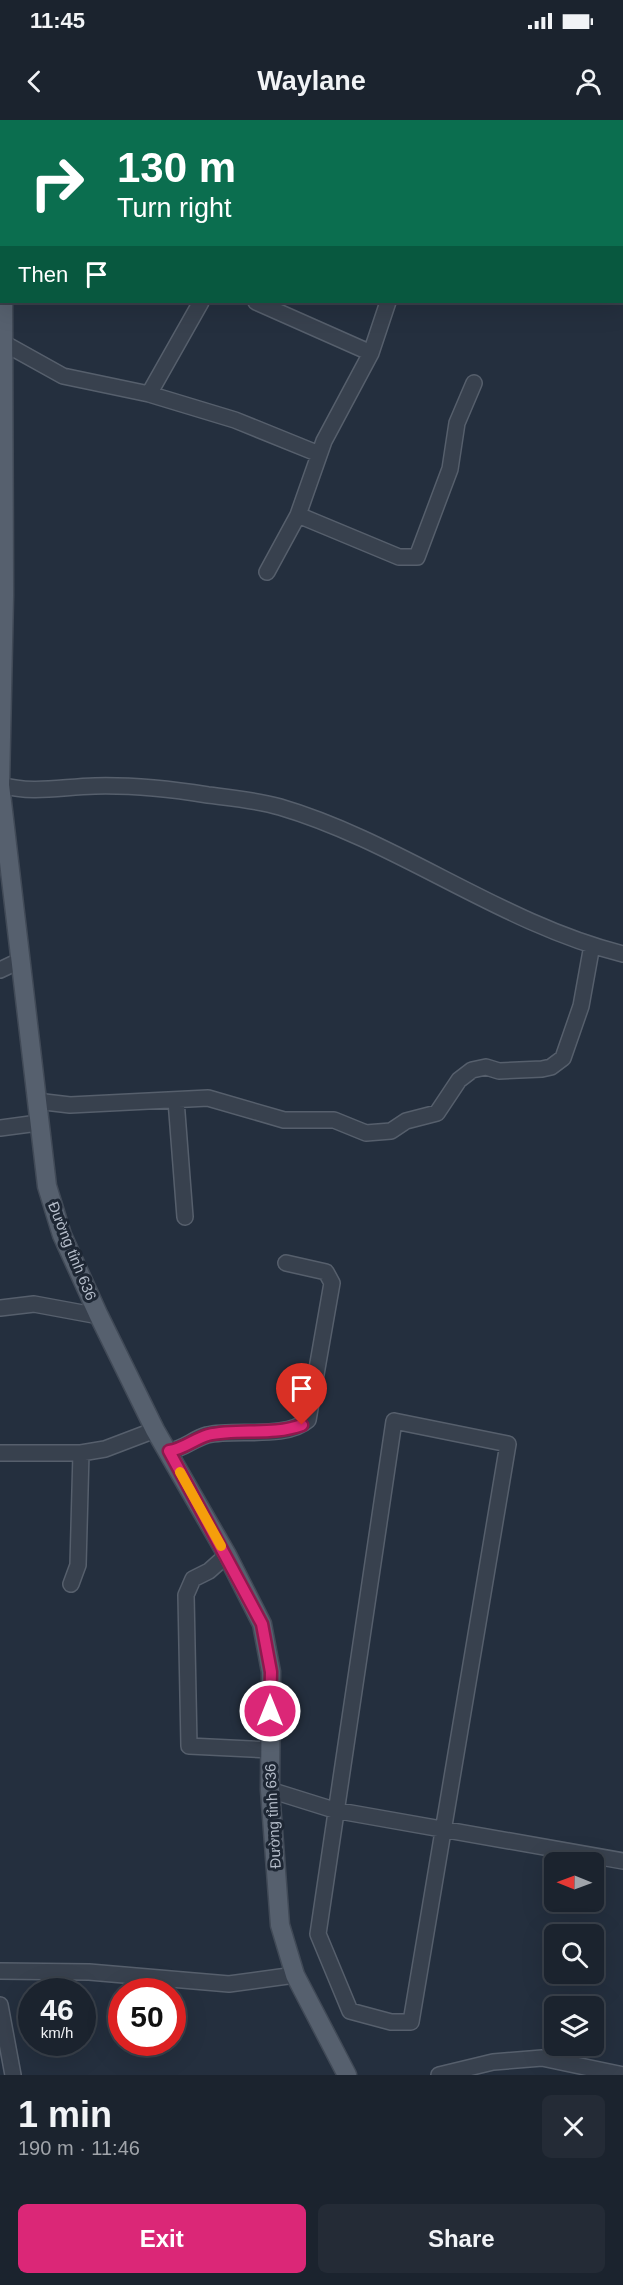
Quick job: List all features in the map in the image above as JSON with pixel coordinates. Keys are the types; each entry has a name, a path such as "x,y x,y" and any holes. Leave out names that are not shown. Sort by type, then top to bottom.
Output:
{"main road":[{"name":"Đường tỉnh 636","path":"3,303 5,495 0,785 47,1186 54,1213 99,1316 155,1430 227,1555 262,1624 271,1672 270,1790 280,1925 296,1975 347,2075"}],"street":[{"path":"149,394 197,303"},
{"path":"258,303 371,353"},
{"path":"267,572 298,515 319,454 342,403 371,353 388,303"},
{"path":"2,342 63,376 149,394 266,431 319,454"},
{"path":"298,515 399,556 417,557 450,469 457,423 474,383"},
{"path":"0,785 24,792 94,786 165,788 278,806 323,821 547,927 592,945 623,954"},
{"path":"36,1101 70,1105 208,1098 284,1120 334,1120 366,1133 391,1131 406,1121 436,1113 459,1080 472,1070 486,1067 499,1071 535,1070 551,1067 563,1058 581,1006 592,945"},
{"path":"0,970 19,961"},
{"path":"176,1100 185,1217"},
{"path":"0,1128 38,1123"},
{"path":"169,1451 182,1449 209,1435 294,1428 308,1420 332,1283 326,1272 286,1263"},
{"path":"0,1308 34,1304 99,1316"},
{"path":"394,1421 508,1444 445,1830 411,2022 391,2022 350,2011 318,1934 334,1810 394,1421"},
{"path":"0,1453 81,1453 105,1449 155,1430"},
{"path":"71,1584 78,1565 81,1453"},
{"path":"227,1555 209,1571 193,1579 186,1595 189,1746 270,1750"},
{"path":"270,1790 334,1810 623,1862"},
{"path":"0,1971 89,1972 229,1984 296,1975"},
{"path":"0,2005 13,2075"},
{"path":"439,2075 493,2062 542,2058 623,2074"}],"slow traffic":[{"path":"180,1472 221,1546"}],"route":[{"path":"270,1711 271,1672 262,1624 227,1555 169,1451 182,1449 209,1435 254,1433 302,1425"}]}
